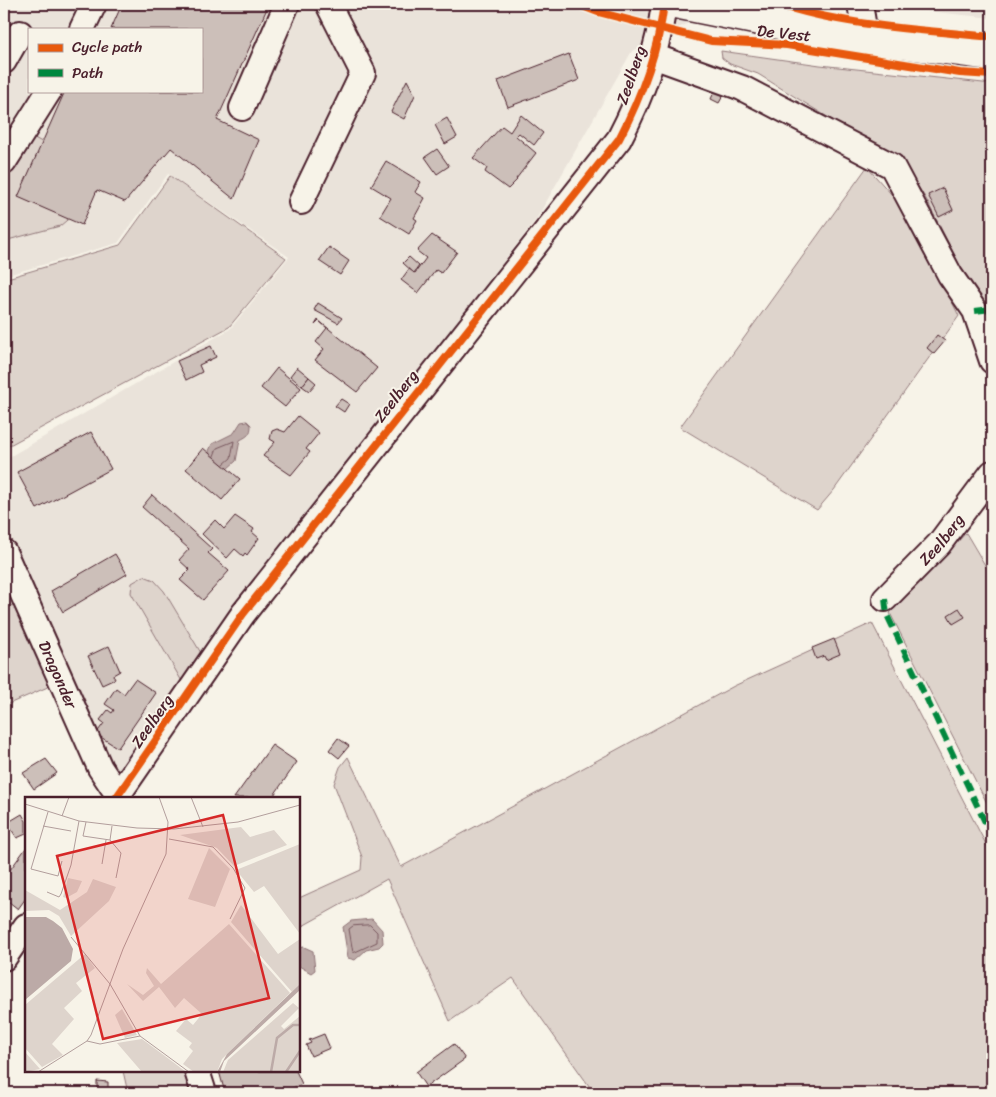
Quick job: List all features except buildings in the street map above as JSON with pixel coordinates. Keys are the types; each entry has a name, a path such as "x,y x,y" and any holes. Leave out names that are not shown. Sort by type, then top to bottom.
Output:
{"main road":[{"name":"De Vest","path":"675,4 824,34 992,56"}],"street":[{"path":"82,28 94,4"},
{"path":"242,108 287,4"},
{"path":"302,202 363,73 328,4"},
{"name":"Zeelberg","path":"118,797 243,614 430,374 619,139 637,105 653,56 664,4"},
{"path":"860,4 866,40"},
{"path":"4,61 20,32"},
{"name":"Zeelberg","path":"653,56 742,88 892,166 950,274 975,311 992,360"},
{"path":"4,162 47,92"},
{"name":"Zeelberg","path":"886,599 939,544 992,473"},
{"name":"Dragonder","path":"4,552 100,768 118,797"},
{"path":"4,958 25,927"},
{"path":"197,1072 204,1093"}],"shaded area":[{"path":"4,4 727,4 632,51 537,218 350,461 124,797 4,543 4,460 230,329 289,257 168,174 118,243 4,276"},
{"path":"860,4 992,4 992,18"},
{"path":"721,51 820,65 992,84 992,304 980,305 926,199 912,177 855,134 758,74 730,64 722,58"},
{"path":"29,135 102,175 87,203 60,226 4,241 4,182"},
{"path":"867,167 908,213 959,316 834,490 817,510 680,427"},
{"path":"170,176 286,258 229,327 4,448 4,279 120,245"},
{"path":"966,533 992,577 992,813 890,613"},
{"path":"144,576 154,580 164,591 204,658 184,685 131,593 132,583"},
{"path":"17,589 57,683 4,706 4,596"},
{"path":"872,623 992,856 992,1093 594,1093 513,978 450,1021 387,879 300,927 300,898 361,870 362,857 334,784 340,767 348,757 401,867 734,686"},
{"path":"123,1072 184,1072 190,1093 128,1093"}],"water":[{"path":"247,421 251,425 250,433 240,440 236,461 227,469 210,462 209,451 212,444 234,433 241,422"},
{"path":"372,919 382,930 383,943 379,947 366,950 355,960 348,958 343,927 351,921"},
{"path":"304,947 313,951 315,970 311,973 300,967 300,948"}],"marked path":[{"path":"975,311 992,309"},
{"path":"885,599 887,615 992,837"}],"cycle path":[{"path":"577,4 598,12 711,41 787,45 960,73 992,75"},
{"path":"117,797 243,614 619,139 648,74 658,39 664,4"},
{"path":"778,4 856,22 992,37"}]}
